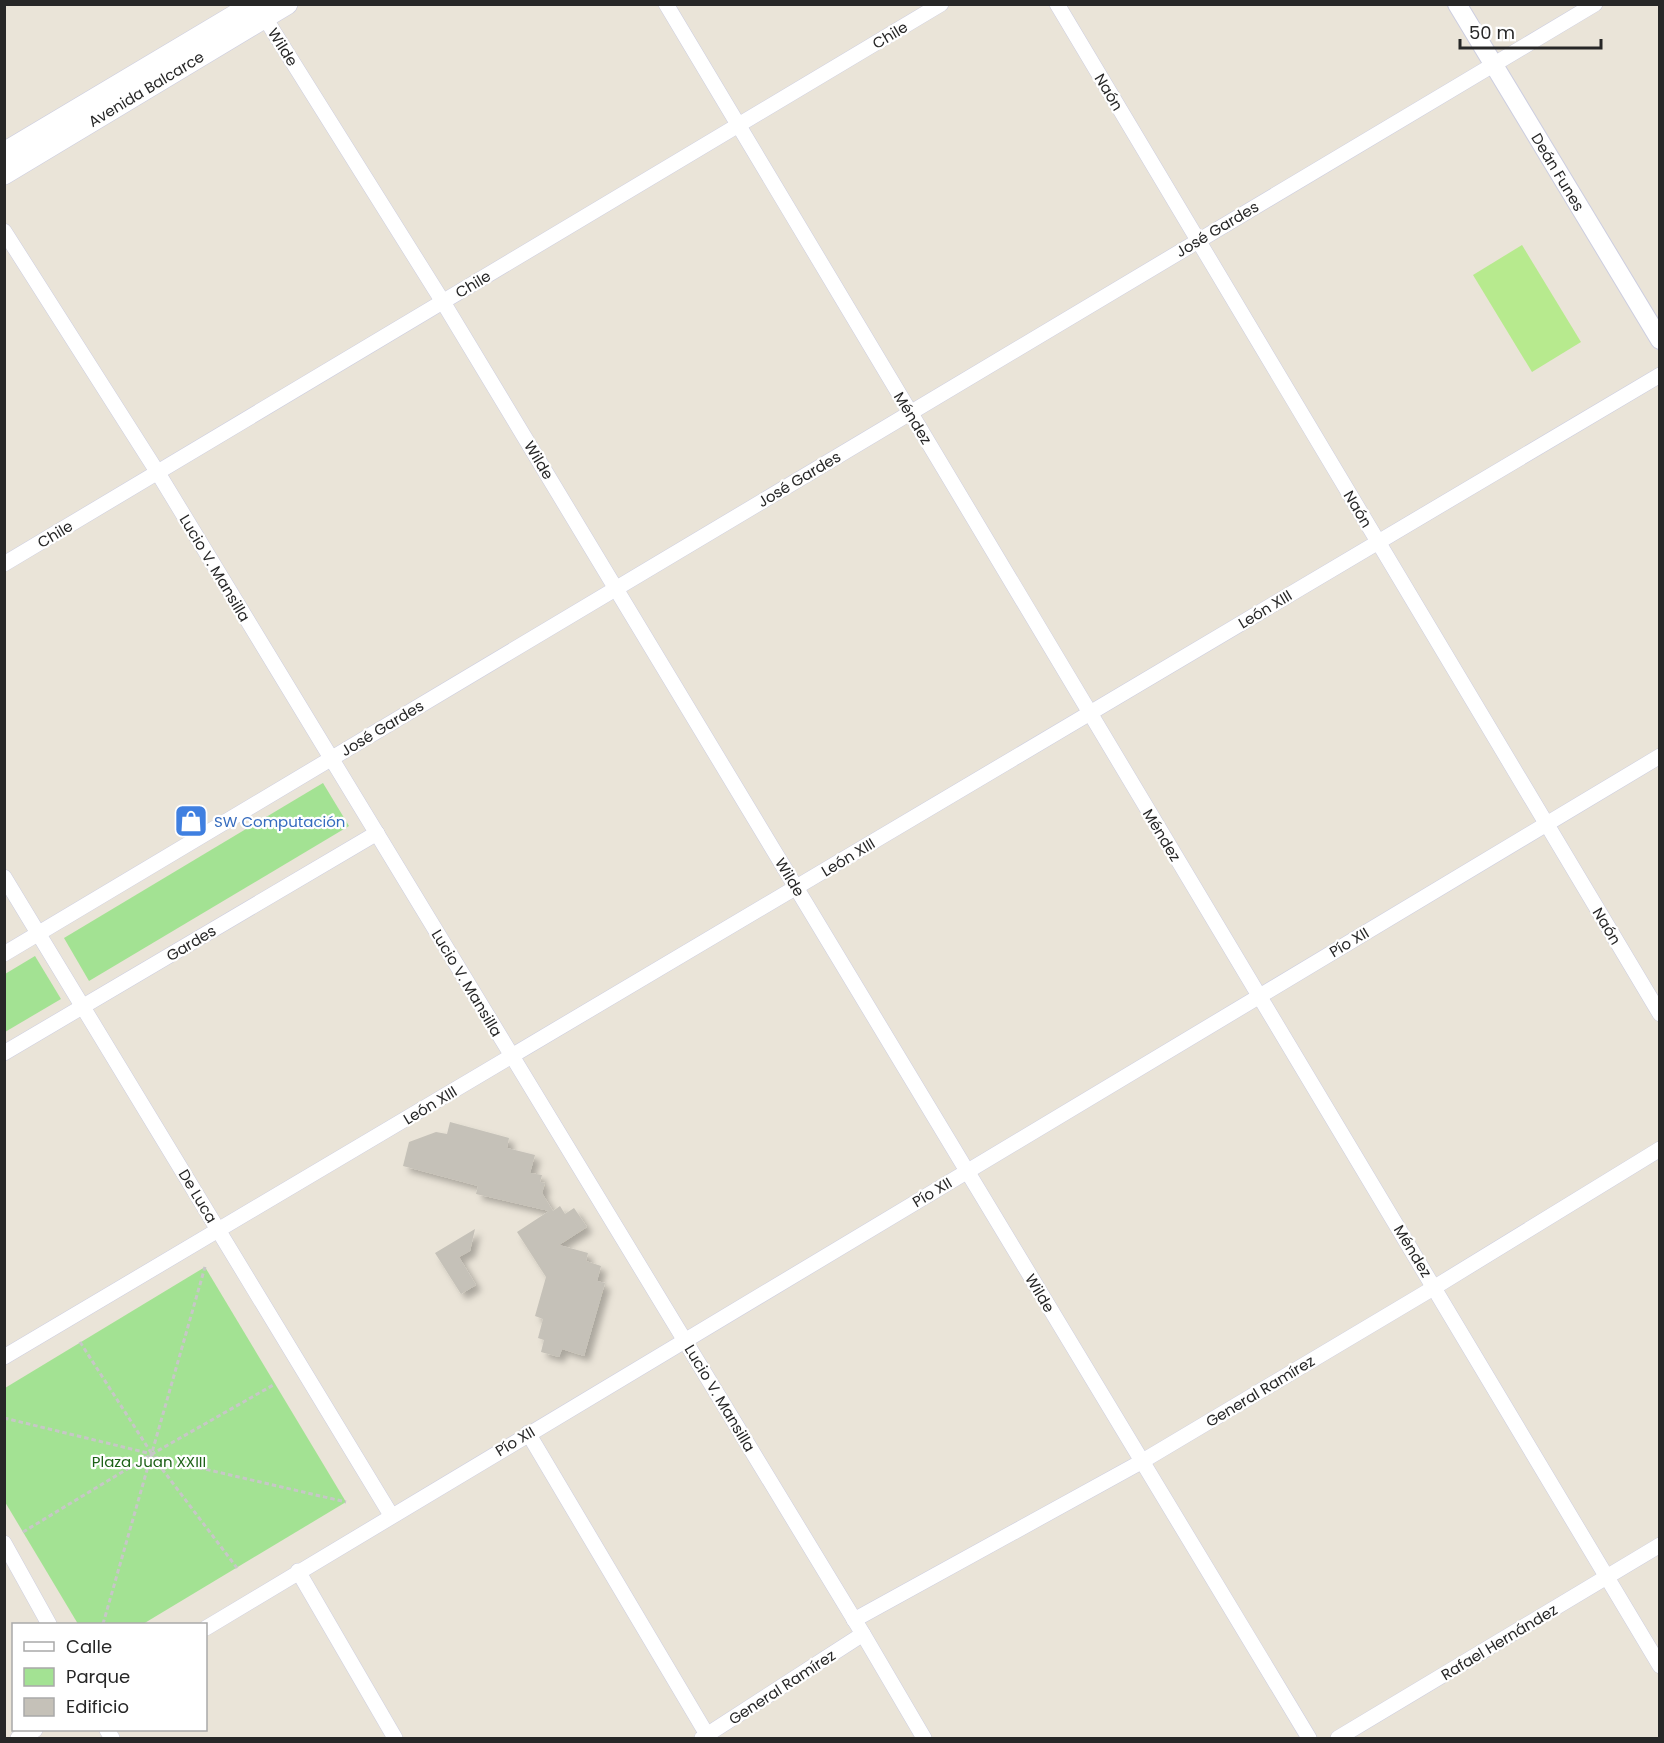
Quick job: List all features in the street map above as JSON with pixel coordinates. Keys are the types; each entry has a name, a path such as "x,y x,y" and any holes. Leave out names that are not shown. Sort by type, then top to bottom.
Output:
{"main road":[{"name":"Avenida Balcarce","path":"4,153 259,9 287,4"},
{"name":"Avenida Balcarce","path":"4,174 259,9"}],"street":[{"name":"Méndez","path":"666,4 1258,996 1435,1287 1659,1666"},
{"name":"Chile","path":"4,564 940,4"},
{"name":"Naón","path":"1057,4 1659,1014"},
{"name":"Deán Funes","path":"1458,4 1659,340"},
{"name":"José Gardes","path":"4,954 1595,4"},
{"name":"Wilde","path":"259,9 443,302 1309,1738"},
{"name":"Lucio V. Mansilla","path":"4,231 158,473 924,1738"},
{"name":"León XIII","path":"4,1357 1659,375"},
{"name":"Pío XII","path":"207,1627 1659,756"},
{"name":"Gardes","path":"4,1053 377,834"},
{"name":"De Luca","path":"4,877 391,1515"},
{"name":"General Ramírez","path":"854,1620 1141,1462 1435,1287 1659,1149"},
{"path":"528,1433 706,1738"},
{"path":"4,1543 48,1623"},
{"name":"Rafael Hernández","path":"1338,1738 1659,1545"},
{"path":"298,1571 395,1738"},
{"name":"General Ramírez","path":"706,1738 863,1635"},
{"path":"18,1738 32,1731"}],"path":[{"path":"103,1623 205,1267"},
{"path":"80,1342 152,1456 237,1568"},
{"path":"23,1532 275,1383"},
{"path":"4,1418 346,1502"}],"green space":[{"path":"1522,245 1581,342 1532,372 1473,275"},
{"path":"323,783 349,826 89,981 64,938"},
{"path":"35,956 61,999 5,1032 5,974"},
{"name":"Plaza Juan XXIII","path":"205,1267 346,1502 145,1623 77,1623 5,1502 5,1388"}],"building":[{"path":"450,1122 509,1138 507,1148 535,1155 530,1173 542,1175 540,1182 545,1183 542,1193 553,1211 560,1206 565,1214 574,1208 587,1227 559,1245 588,1253 586,1261 601,1266 597,1281 605,1283 584,1356 562,1349 559,1357 541,1352 544,1340 538,1338 543,1319 535,1316 546,1277 517,1232 549,1211 476,1194 478,1186 403,1166 409,1142 436,1132 447,1134"},
{"path":"475,1229 470,1251 459,1257 476,1285 461,1294 435,1253"}],"place":[{"name":"SW Computación","path":"191,821"}]}
